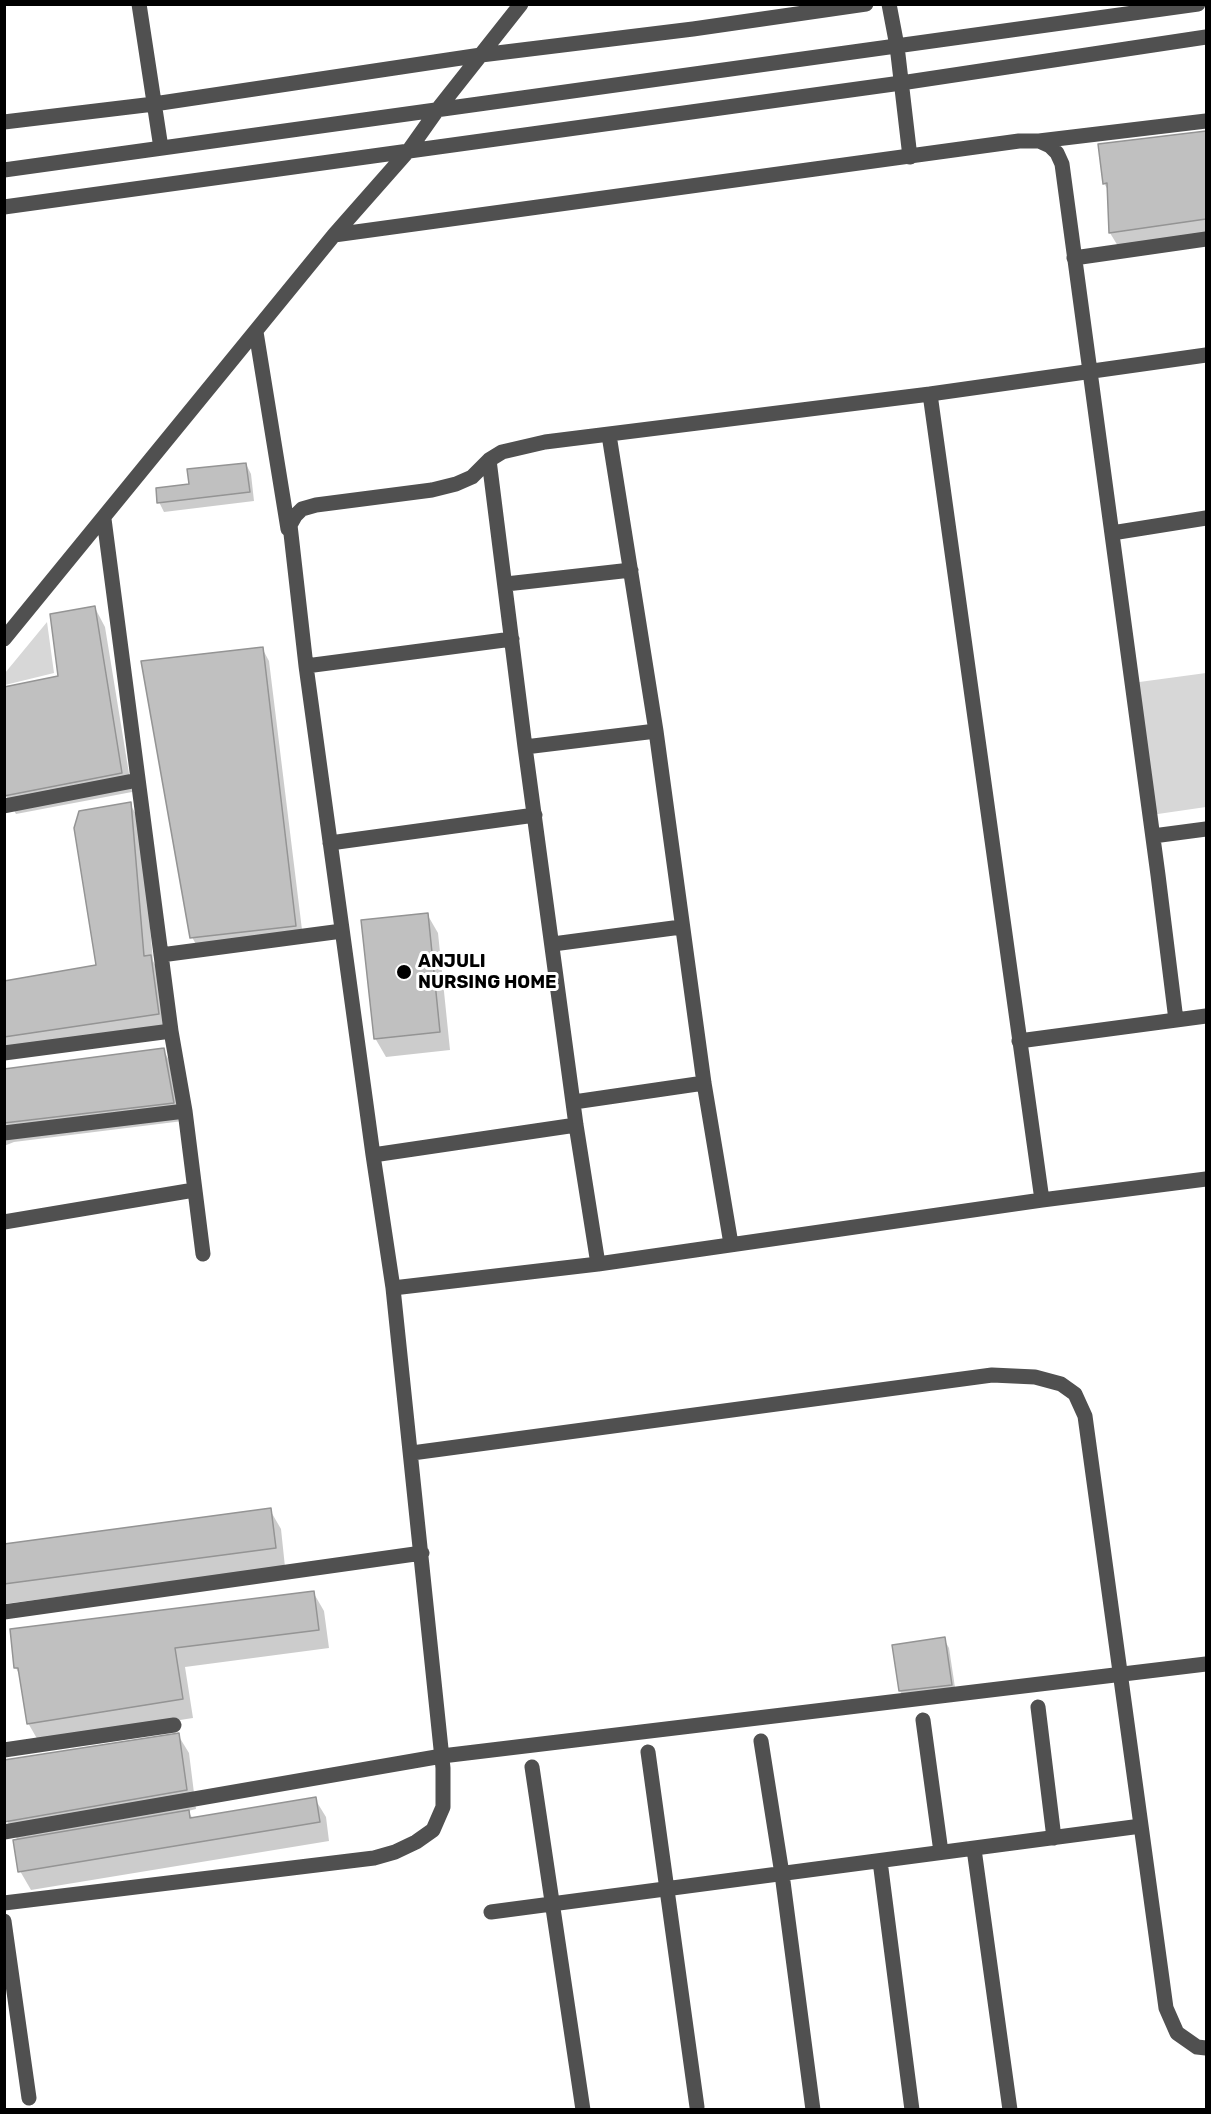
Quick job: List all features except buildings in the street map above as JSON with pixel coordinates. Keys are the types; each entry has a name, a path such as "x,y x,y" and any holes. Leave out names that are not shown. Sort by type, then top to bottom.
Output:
{"street":[{"path":"139,4 161,148"},
{"path":"4,639 334,235 409,150 438,109 521,4"},
{"path":"4,122 154,104 481,55 693,29 866,4"},
{"path":"889,4 897,46 910,157"},
{"path":"4,170 1198,4"},
{"path":"4,207 901,83 1206,37"},
{"path":"334,235 1019,141 1039,141 1206,121"},
{"path":"1039,141 1050,146 1057,153 1062,164 1176,1020"},
{"path":"1074,258 1206,239"},
{"path":"256,332 295,570"},
{"path":"4,1903 374,1857 395,1852 416,1842 433,1830 442,1807 442,1756 412,1453 393,1288 306,666 290,525 295,516 302,509 316,505 432,490 456,484 472,477 489,460 502,452 524,447 1206,355"},
{"path":"930,394 1041,1200"},
{"path":"609,435 656,731 704,1083 731,1244"},
{"path":"489,460 576,1125 598,1264"},
{"path":"1112,533 1206,518"},
{"path":"104,519 171,1031 185,1111 203,1254"},
{"path":"506,585 631,570"},
{"path":"306,666 512,639"},
{"path":"525,747 656,731"},
{"path":"4,806 138,780"},
{"path":"330,843 534,815"},
{"path":"1153,836 1206,829"},
{"path":"553,944 681,927"},
{"path":"161,955 342,931"},
{"path":"1019,1041 1206,1016"},
{"path":"4,1053 171,1031"},
{"path":"574,1102 704,1083"},
{"path":"4,1133 185,1111"},
{"path":"373,1155 576,1125"},
{"path":"393,1288 598,1264 1041,1200 1206,1179"},
{"path":"4,1222 194,1190"},
{"path":"412,1453 992,1375 1035,1377 1061,1384 1075,1394 1085,1416 1166,2008 1177,2033 1197,2047 1206,2048"},
{"path":"4,1612 422,1553"},
{"path":"4,1832 442,1756 1206,1664"},
{"path":"1038,1707 1054,1838"},
{"path":"923,1720 941,1852"},
{"path":"4,1750 174,1725"},
{"path":"761,1741 782,1874 813,2109"},
{"path":"648,1752 697,2107"},
{"path":"532,1767 583,2109"},
{"path":"491,1912 1141,1826"},
{"path":"974,1849 1010,2109"},
{"path":"879,1861 912,2109"},
{"path":"4,1921 29,2098"}],"shaded area":[{"path":"47,622 54,673 5,685 5,673"},
{"path":"1206,673 1206,807 1151,815 1132,683"}],"place":[{"name":"ANJULI NURSING HOME","path":"404,972"}]}
